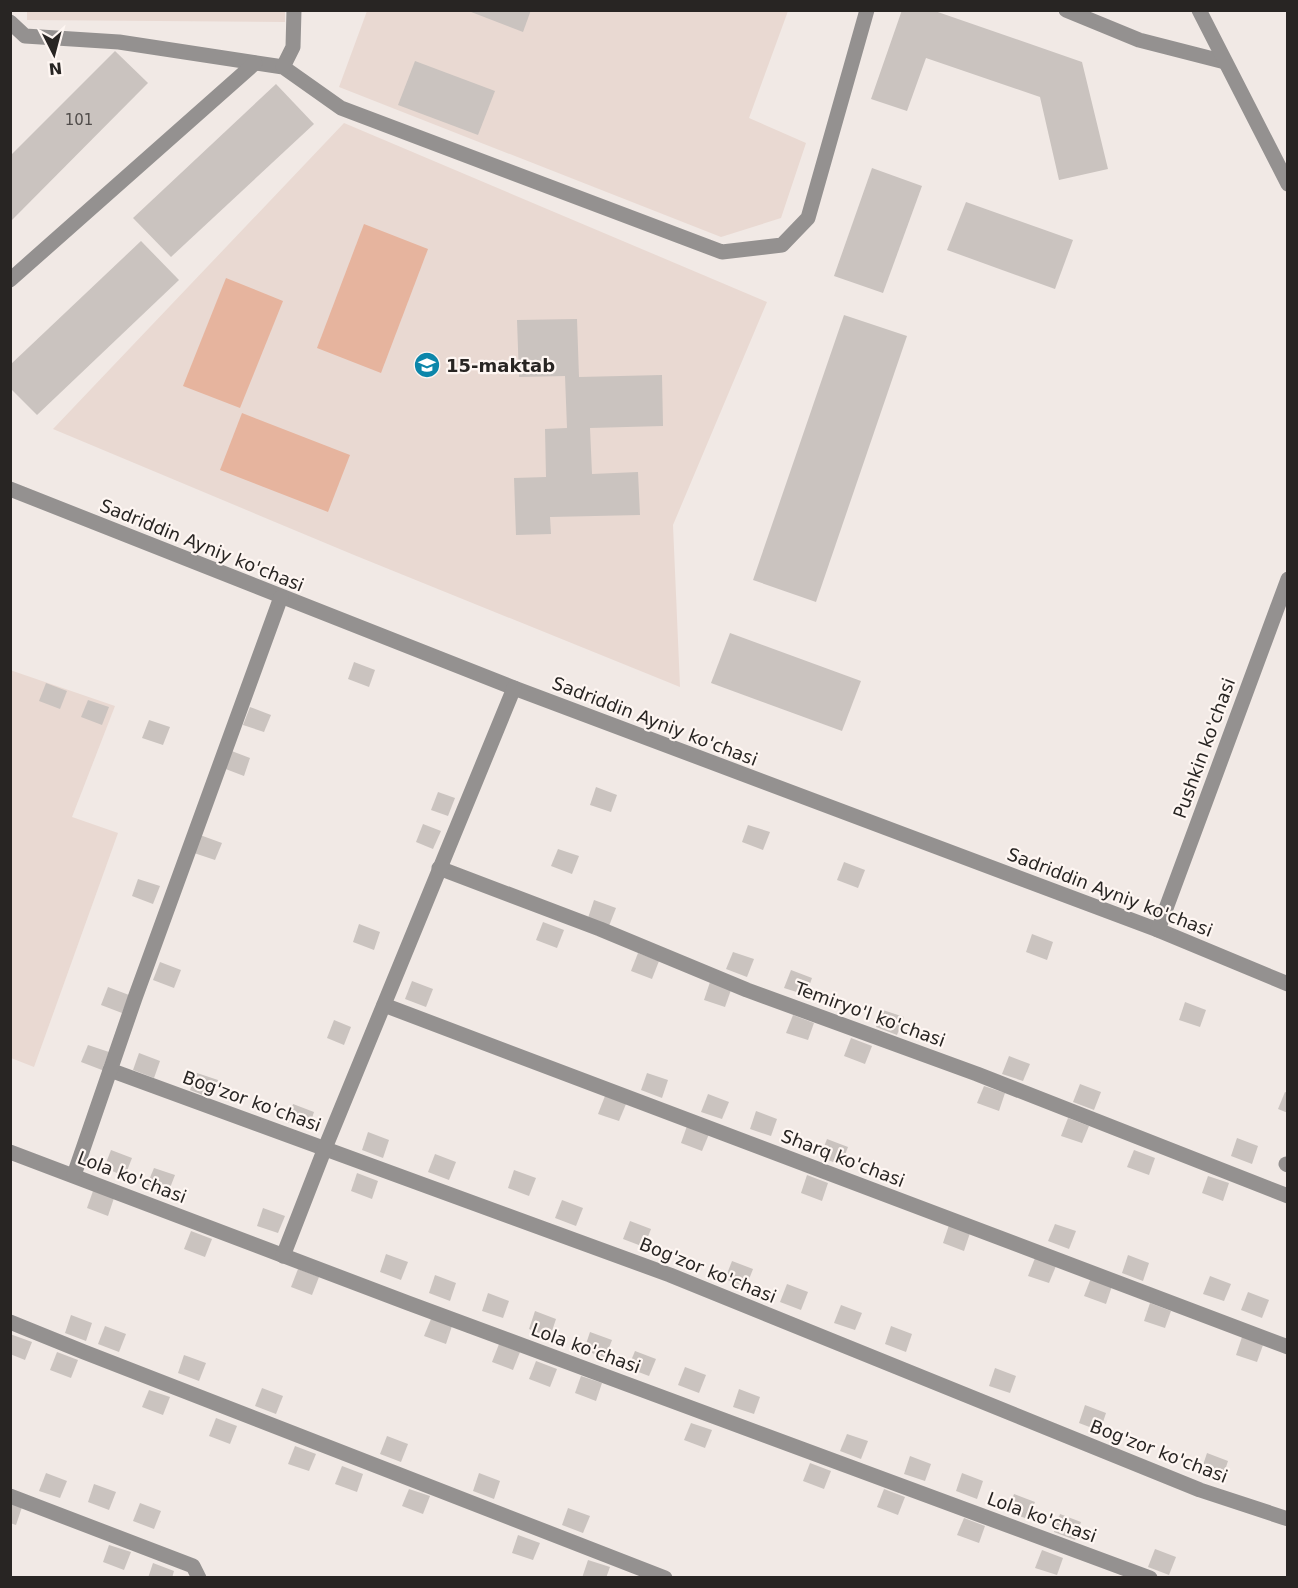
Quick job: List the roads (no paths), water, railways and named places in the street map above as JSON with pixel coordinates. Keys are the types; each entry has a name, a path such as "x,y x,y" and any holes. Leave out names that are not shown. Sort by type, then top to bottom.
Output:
{"street":[{"path":"283,67 293,47 294,10"},
{"path":"10,22 25,36 119,42 283,67 341,108 722,252 782,245 808,218 867,10"},
{"path":"1066,10 1139,40 1226,62"},
{"path":"1199,10 1287,184"},
{"path":"10,280 255,63"},
{"name":"Sadriddin Ayniy ko'chasi","path":"10,489 514,688 1158,930 1287,984"},
{"name":"Pushkin ko'chasi","path":"1158,930 1287,579"},
{"path":"74,1175 281,597"},
{"path":"283,1256 514,688"},
{"name":"Temiryo'l ko'chasi","path":"439,868 600,929 747,990 977,1074 1287,1196"},
{"name":"Sharq ko'chasi","path":"384,1005 1287,1347"},
{"name":"Bog'zor ko'chasi","path":"110,1070 670,1275 1200,1490 1287,1519"},
{"name":"Lola ko'chasi","path":"10,1152 283,1256 1150,1578"},
{"path":"10,1322 665,1578"},
{"path":"10,1496 194,1566 199,1578"}],"place":[{"name":"15-maktab","path":"427,365"}]}
